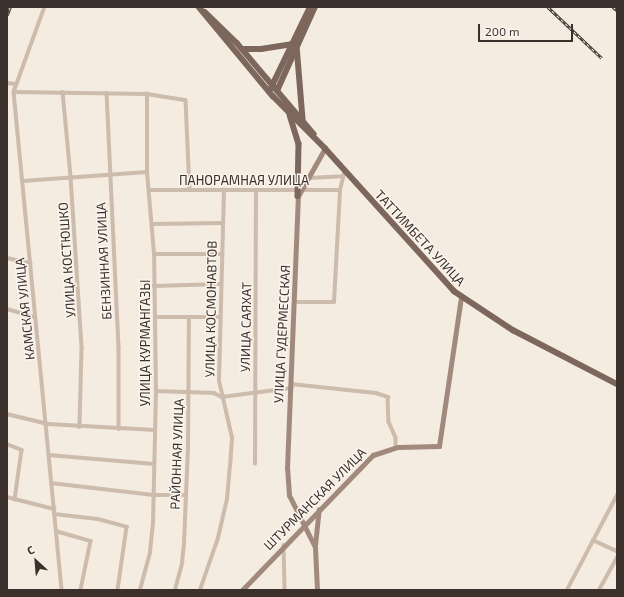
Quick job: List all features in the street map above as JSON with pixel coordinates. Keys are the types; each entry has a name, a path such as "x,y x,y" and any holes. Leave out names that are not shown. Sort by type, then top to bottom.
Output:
{"main road":[{"path":"271,94 276,88 310,7"},
{"path":"303,120 295,45 315,7"},
{"path":"200,8 215,19 242,48 325,148"},
{"path":"200,8 271,94 325,148"},
{"path":"242,48 261,49 295,45"},
{"path":"289,113 299,144 299,191"},
{"name":"ТАТТИМБЕТА УЛИЦА","path":"325,148 344,173 428,264 461,297 513,330 617,384"},
{"name":"УЛИЦА ГУДЕРМЕССКАЯ","path":"315,548 305,523 289,495 287,468 299,191 325,148"},
{"name":"ШТУРМАНСКАЯ УЛИЦА","path":"242,590 319,508 373,455 396,447 439,446 461,297"},
{"path":"317,590 315,548 316,519 319,508"}],"street":[{"name":"КАМСКАЯ УЛИЦА","path":"45,7 15,84 14,92 34,317 48,424 51,483 62,590"},
{"path":"7,83 15,84"},
{"path":"14,92 147,94 186,100 190,190"},
{"name":"УЛИЦА КОСТЮШКО","path":"63,92 72,178 82,349 80,427"},
{"name":"БЕНЗИННАЯ УЛИЦА","path":"107,93 119,349 119,429"},
{"name":"УЛИЦА КУРМАНГАЗЫ","path":"140,590 150,552 154,495 156,392 154,254 147,172 147,94"},
{"path":"23,181 147,172"},
{"path":"295,302 334,302 340,190 344,173 308,178"},
{"name":"ПАНОРАМНАЯ УЛИЦА","path":"149,190 340,190"},
{"name":"УЛИЦА КОСМОНАВТОВ","path":"200,590 218,538 227,499 232,438 219,381 224,190"},
{"name":"УЛИЦА САЯХАТ","path":"255,464 254,392 256,191"},
{"path":"152,224 223,222"},
{"path":"154,254 222,254"},
{"path":"7,258 30,263"},
{"path":"154,286 221,284"},
{"path":"7,309 34,317"},
{"path":"155,317 220,317"},
{"name":"РАЙОННАЯ УЛИЦА","path":"175,590 182,563 186,495 189,393 189,318"},
{"path":"156,392 214,393 222,397 291,386 376,393 388,397 389,422 396,438 396,447"},
{"path":"7,414 48,424 80,427 155,430"},
{"path":"7,444 22,450 15,500"},
{"path":"49,455 154,464"},
{"path":"51,483 154,495 186,495"},
{"path":"567,590 617,495"},
{"path":"7,498 54,509"},
{"path":"54,514 98,519 127,527 118,590"},
{"path":"56,531 91,541 80,590"},
{"path":"593,540 617,551"},
{"path":"284,545 285,590"},
{"path":"599,590 617,557"}],"railway":[{"path":"7,15 10,7"},
{"path":"548,7 602,58"},
{"path":"613,7 617,10"}]}
